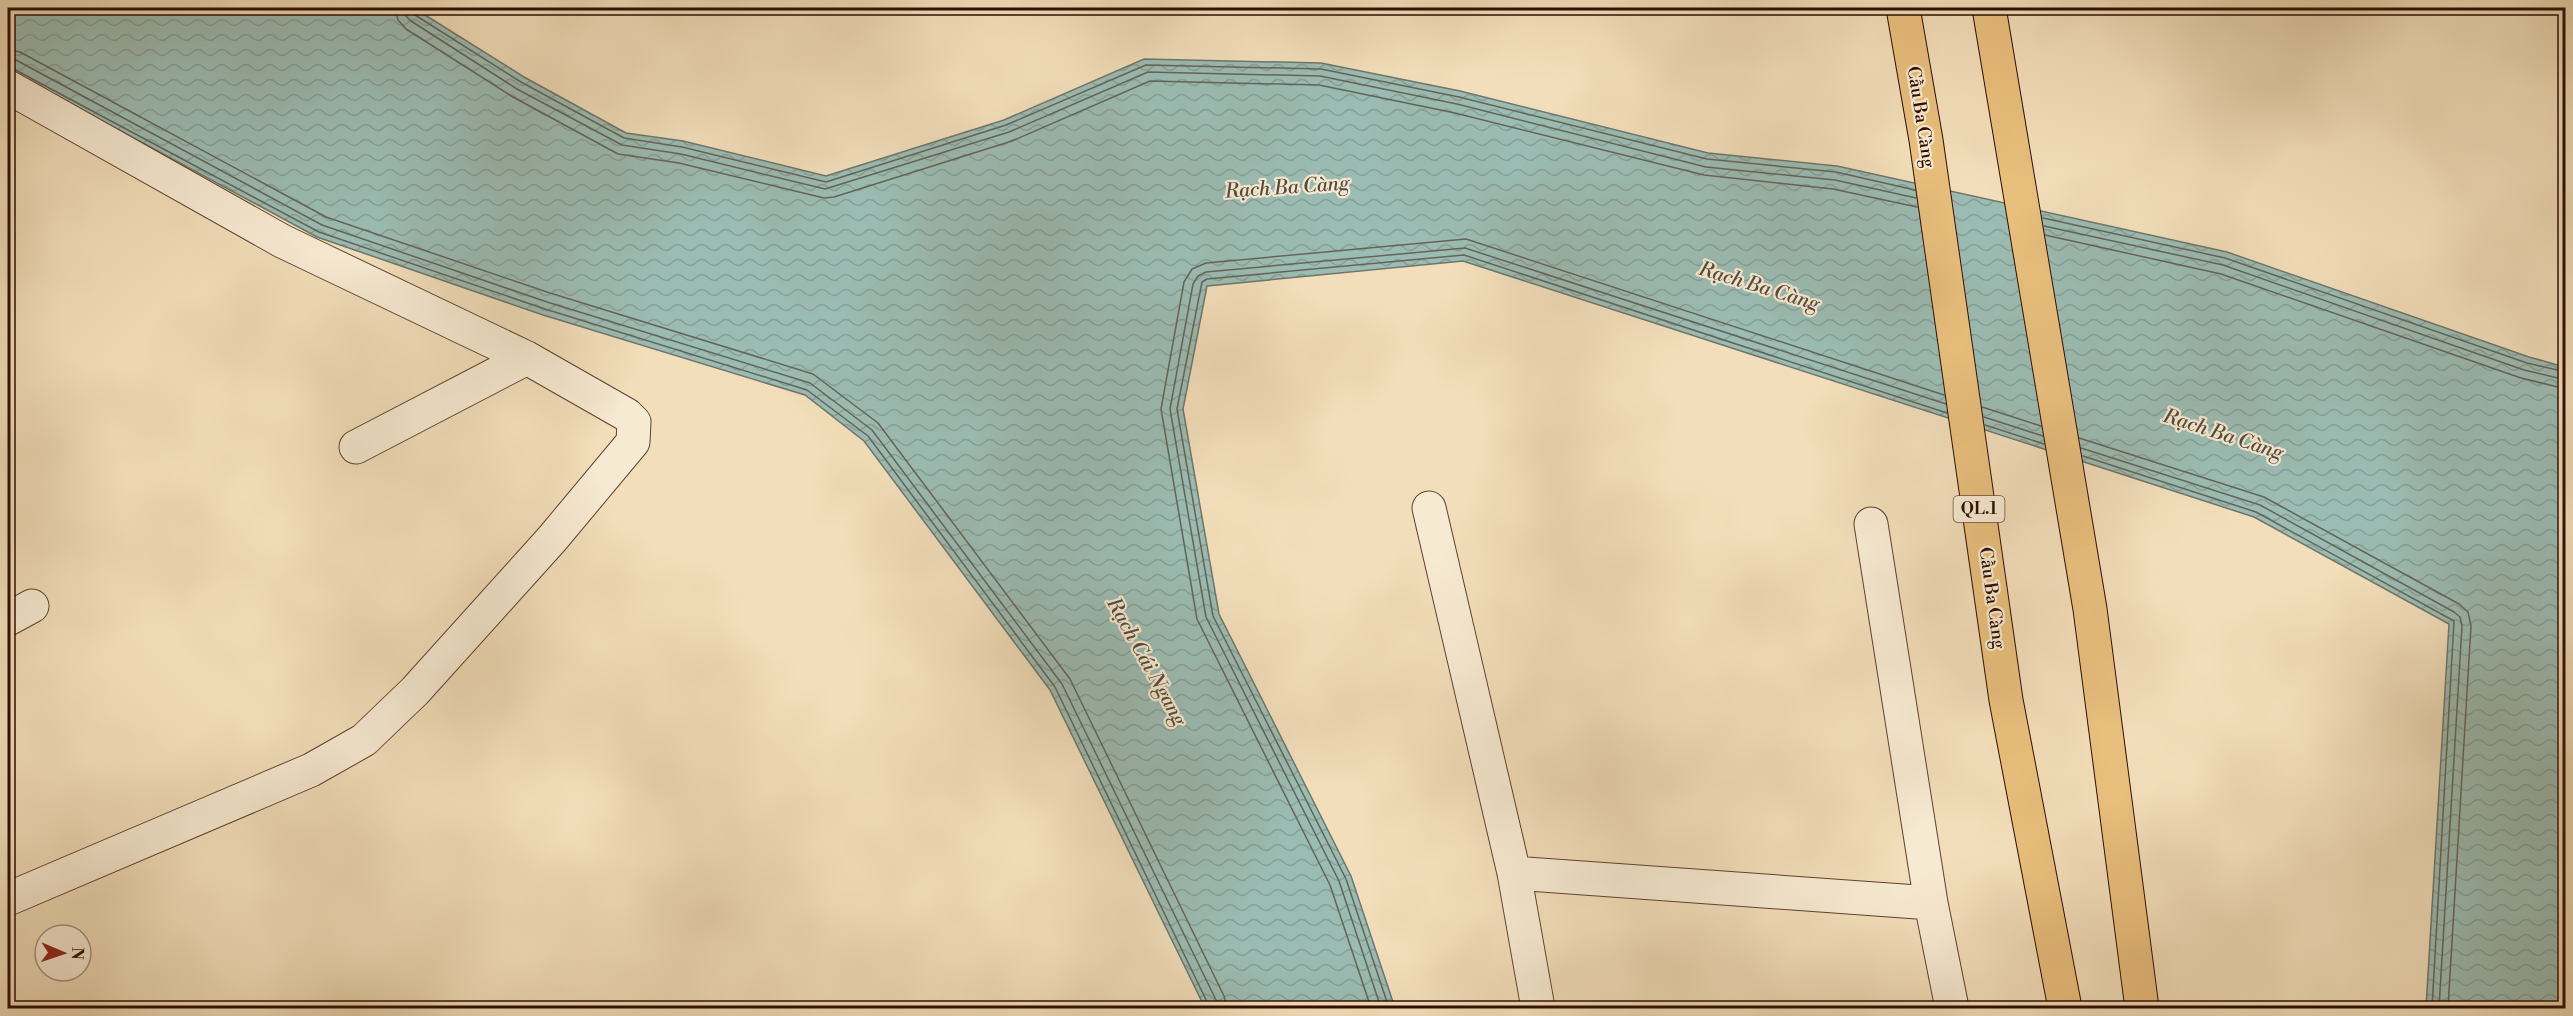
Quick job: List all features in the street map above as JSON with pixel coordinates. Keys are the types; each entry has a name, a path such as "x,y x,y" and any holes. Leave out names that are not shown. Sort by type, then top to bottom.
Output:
{"highway":[{"name":"Cầu Ba Càng","path":"1903,8 1926,140 2006,700 2065,1008"},
{"path":"1989,8 2090,609 2141,1005"}],"street":[{"path":"8,87 282,241 527,358 627,415 634,422 633,442 552,539 415,691 364,740 311,770 8,899"},
{"path":"356,447 527,358"},
{"path":"1429,508 1514,873 1538,1008"},
{"path":"1871,524 1931,903 1952,1008"},
{"path":"1514,873 1931,903"}],"water":[{"path":"8,8 414,8 524,77 626,133 683,141 826,176 1004,120 1144,59 1321,63 1460,91 1708,153 1837,166 2227,252 2529,357 2565,367 2565,1008 2426,1008 2449,624 2254,517 1463,261 1207,286 1183,409 1219,614 1351,876 1395,1008 1205,1008 1050,690 864,441 805,395 543,315 317,237 8,70"}],"water label":[{"name":"Rạch Ba Càng","path":"1287,188"},
{"name":"Rạch Ba Càng","path":"1759,287"},
{"name":"Rạch Ba Càng","path":"2223,435"},
{"name":"Rạch Cái Ngang","path":"1146,662"}]}
